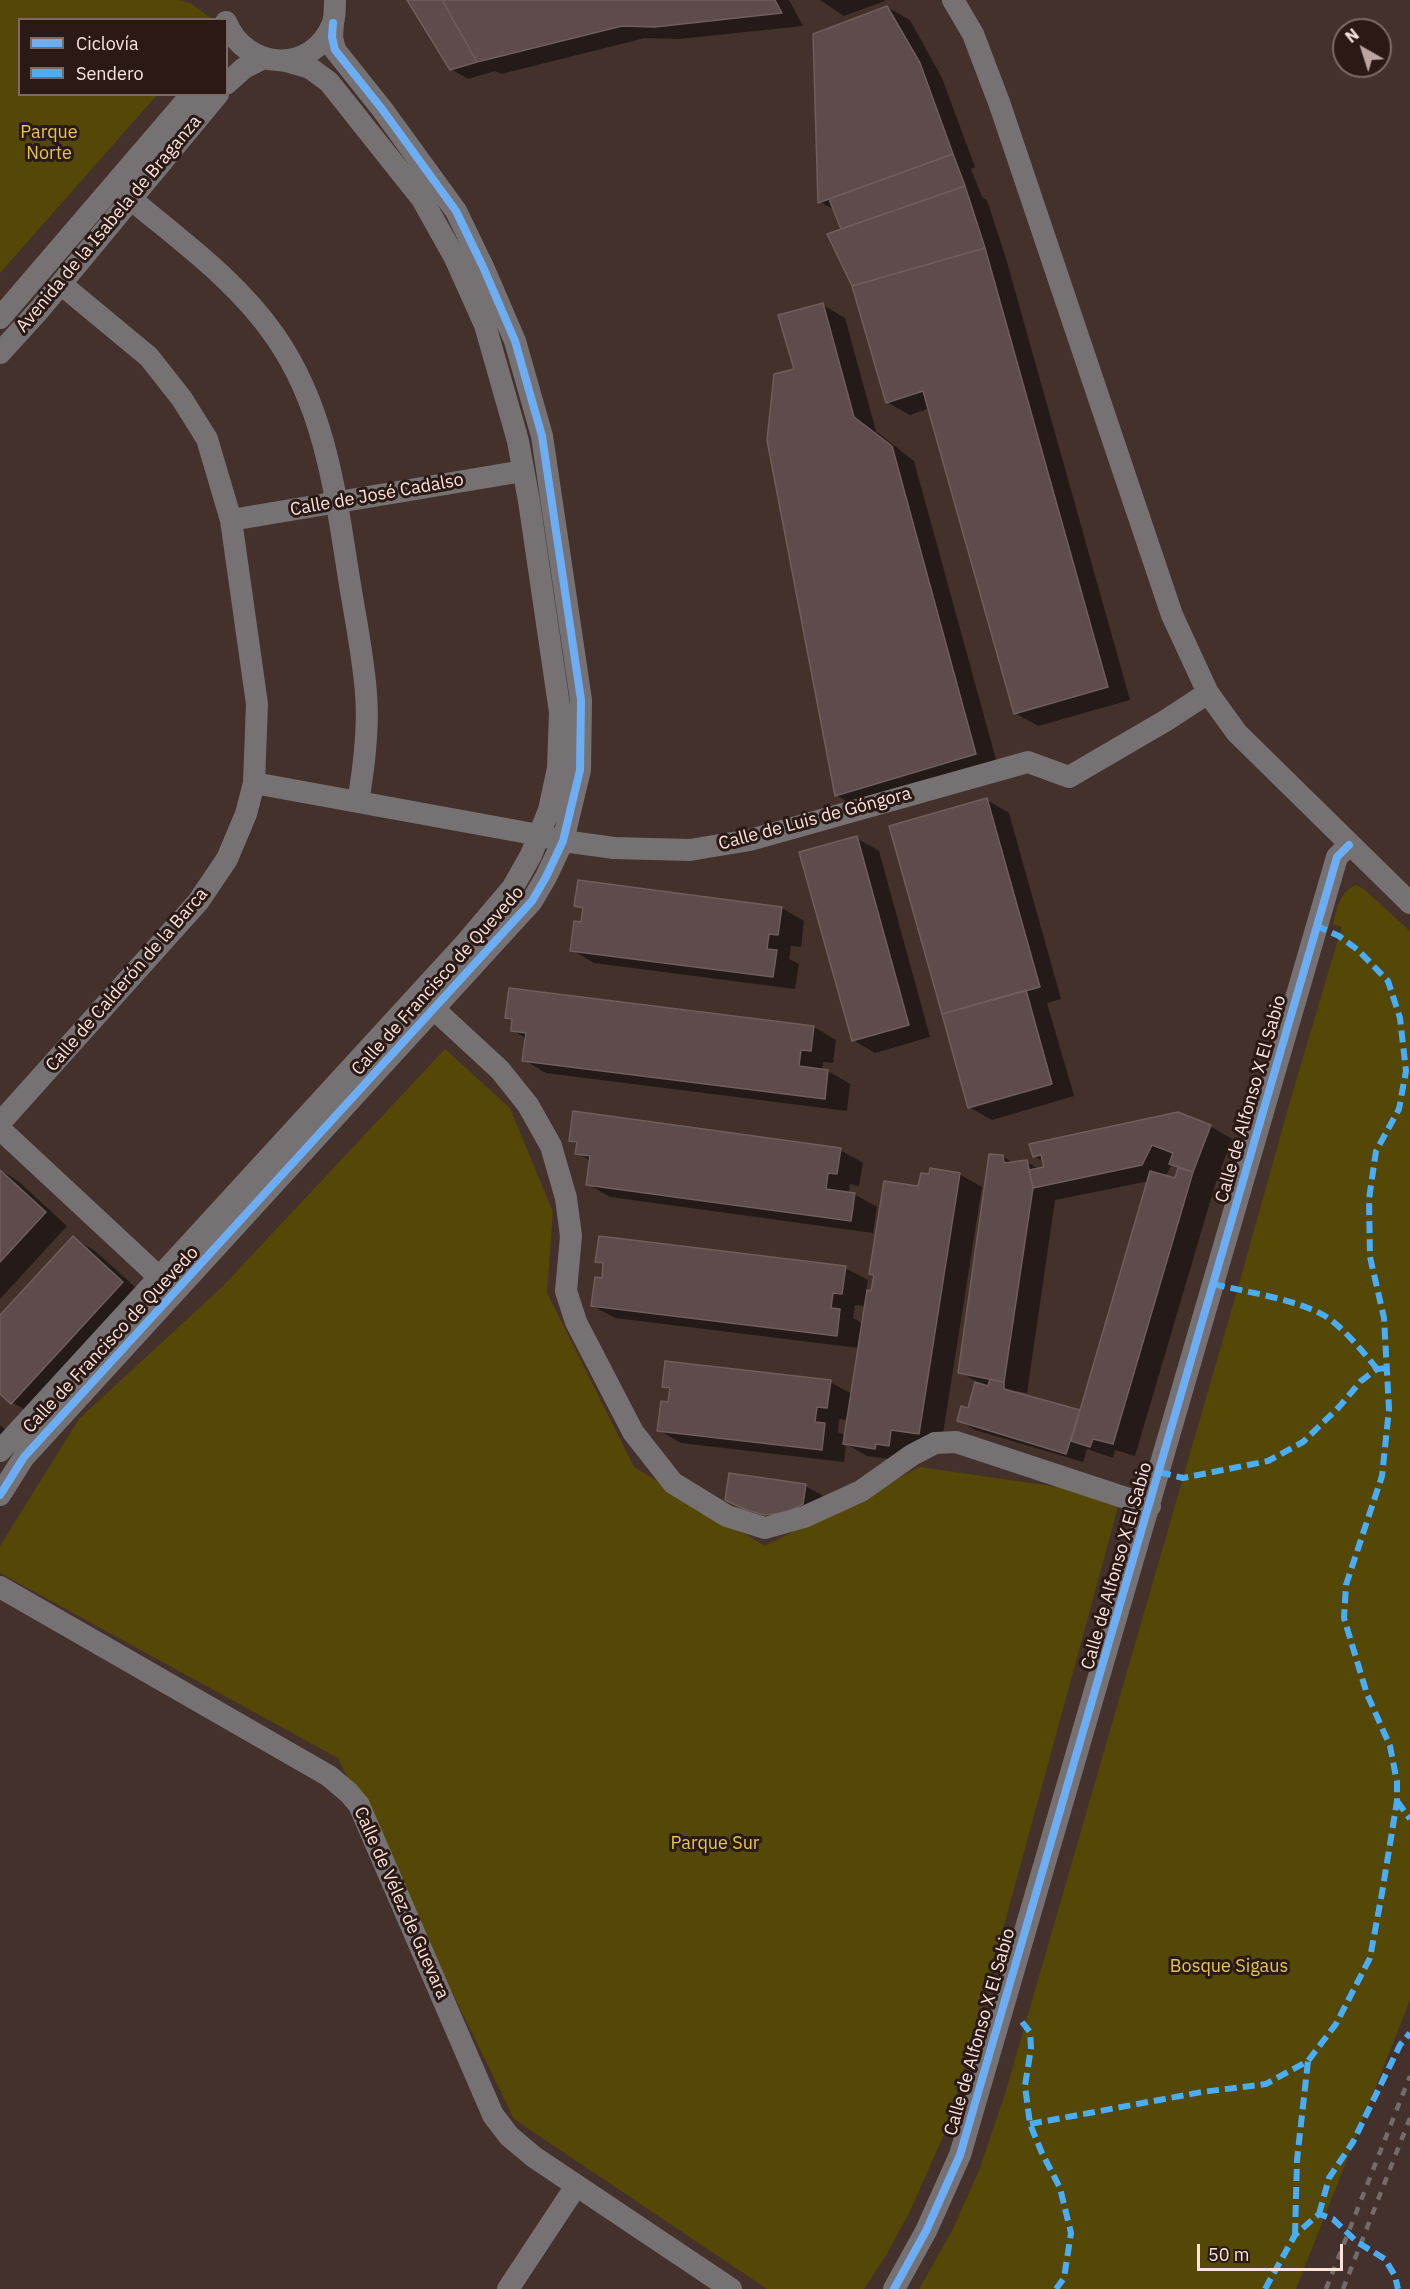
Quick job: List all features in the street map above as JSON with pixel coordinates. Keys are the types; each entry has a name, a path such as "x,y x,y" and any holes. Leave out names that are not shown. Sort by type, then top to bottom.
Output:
{"street":[{"path":"225,0 226,18"},
{"name":"Calle de Francisco de Quevedo","path":"0,1495 24,1457 532,901 563,841 580,770 581,700 542,436 515,340 456,211 382,109 335,50 332,37 335,0"},
{"path":"953,0 973,34 1000,105 1172,615 1208,693 1237,733 1410,903"},
{"path":"228,82 244,68 275,59 306,54 321,42 333,22"},
{"name":"Calle de Francisco de Quevedo","path":"0,1451 463,946 513,887 531,855 549,810 558,768 560,712 518,441 485,325 455,258 422,199 329,82 310,68 254,55 242,47 228,31"},
{"name":"Avenida de la Isabela de Braganza","path":"0,318 190,96"},
{"name":"Avenida de la Isabela de Braganza","path":"0,352 61,284 216,96"},
{"path":"131,199 198,252 236,288 274,336 295,369 322,432 338,502 367,694 363,770 358,802"},
{"name":"Calle de Calderón de la Barca","path":"0,1123 198,902 227,859 246,814 254,783 258,704 231,520 207,439 182,399 149,357 61,284"},
{"name":"Calle de José Cadalso","path":"231,520 524,471"},
{"name":"Calle de Luis de Góngora","path":"254,783 563,841 614,848 690,850 750,840 1028,762 1069,777 1165,722 1208,693"},
{"name":"Calle de Alfonso X El Sabio","path":"894,2289 926,2231 960,2155 1337,857 1349,845"},
{"path":"434,1009 500,1071 528,1105 551,1146 566,1198 571,1236 566,1292 576,1322 633,1432 673,1483 727,1516 765,1527 804,1517 861,1491 912,1455 935,1443 956,1442 1150,1506"},
{"path":"0,1129 159,1277"},
{"name":"Calle de Vélez de Guevara","path":"0,1587 329,1776 349,1793 359,1805 493,2115 509,2136 576,2187 731,2289"},
{"path":"508,2289 576,2187"}],"green space":[{"name":"Parque Norte","path":"0,0 178,0 190,3 211,18 18,18 18,96 156,96 0,273"},
{"name":"Bosque Sigaus","path":"1356,885 1365,890 1410,931 1410,2000 1296,2289 919,2289 952,2231 980,2168 1005,2094 1342,927 1333,924 1336,912 1342,896"},
{"name":"Parque Sur","path":"445,1049 510,1108 553,1212 547,1293 634,1467 765,1546 920,1467 1121,1496 981,2010 946,2130 910,2211 887,2254 864,2289 767,2289 514,2119 338,1758 0,1573 0,1546 79,1419 223,1286"}],"building":[{"path":"407,0 442,0 477,62 450,70"},
{"path":"442,0 775,0 782,13 655,27 622,26 477,62"},
{"path":"887,6 920,63 953,154 818,203 813,34"},
{"path":"953,154 965,186 841,229 829,199"},
{"path":"965,186 985,248 852,286 827,234"},
{"path":"985,248 1108,687 1014,714 923,391 886,403 852,286"},
{"path":"823,303 854,417 892,446 976,754 835,796 767,440 774,374 794,369 778,315"},
{"path":"987,798 1040,987 942,1014 889,826"},
{"path":"857,836 909,1025 852,1041 799,852"},
{"path":"578,880 782,907 778,935 769,934 767,949 777,950 773,977 570,951 574,921 581,922 583,908 574,906"},
{"path":"509,988 814,1026 811,1051 801,1050 799,1066 828,1070 825,1099 522,1061 526,1033 511,1031 512,1019 505,1018"},
{"path":"1026,990 1052,1084 968,1108 942,1014"},
{"path":"573,1111 841,1148 837,1174 828,1173 826,1189 855,1193 851,1221 586,1185 590,1156 575,1154 577,1142 569,1141"},
{"path":"1178,1112 1211,1125 1193,1172 1169,1164 1173,1153 1152,1145 1142,1165 1033,1188 1029,1170 1044,1167 1041,1155 1033,1157 1029,1144"},
{"path":"989,1154 1003,1155 1004,1163 1027,1160 1033,1188 1004,1382 958,1373"},
{"path":"930,1168 960,1173 919,1434 891,1430 889,1446 876,1444 875,1449 843,1444 867,1290 871,1291 874,1275 869,1274 884,1181 918,1186 921,1173 929,1174"},
{"path":"1178,1168 1193,1172 1113,1444 1093,1439 1090,1447 1071,1441 1150,1171 1175,1178"},
{"path":"0,1170 46,1212 0,1262"},
{"path":"73,1236 123,1282 11,1404 0,1394 0,1315"},
{"path":"599,1236 846,1266 842,1294 833,1293 831,1308 840,1309 837,1336 591,1306 595,1277 602,1278 603,1263 595,1262"},
{"path":"665,1361 831,1380 827,1408 817,1407 815,1422 825,1423 822,1450 657,1431 661,1401 668,1402 670,1388 662,1387"},
{"path":"990,1379 1004,1382 1004,1389 1080,1410 1066,1454 957,1421 961,1406 968,1408 975,1382 988,1386"},
{"path":"729,1473 806,1484 803,1504 785,1513 764,1515 744,1509 725,1500"}],"railway":[{"path":"1326,2289 1410,2076"},
{"path":"1343,2289 1410,2118"}],"marked path":[{"path":"1030,2124 1202,2092 1266,2084 1308,2061 1336,2024 1370,1958 1397,1801 1397,1782 1390,1746 1367,1694 1344,1618 1346,1585 1382,1476 1389,1409 1384,1318 1370,1257 1369,1199 1376,1151 1399,1109 1406,1071 1400,1018 1388,981 1358,950 1339,936 1317,926"},
{"path":"1213,1284 1286,1301 1325,1316 1345,1333 1377,1369"},
{"path":"1159,1472 1183,1478 1268,1461 1303,1442 1339,1407 1361,1381 1377,1369 1388,1368"},
{"path":"1397,1801 1410,1819"},
{"path":"1022,2022 1030,2032 1031,2048 1025,2086 1030,2124 1060,2188 1071,2233 1064,2278 1056,2289"},
{"path":"1319,2214 1329,2178 1353,2142 1400,2045 1410,2033"},
{"path":"1295,2235 1297,2160 1308,2061"},
{"path":"1265,2289 1295,2235 1319,2214 1333,2219 1357,2242 1385,2259 1395,2276 1398,2289"}],"cycle path":[{"path":"0,1495 24,1457 532,901 563,841 580,770 581,700 542,436 515,341 456,211 382,109 335,50 332,37 333,23"},
{"path":"894,2289 926,2231 960,2155 1337,857 1349,845"}]}
